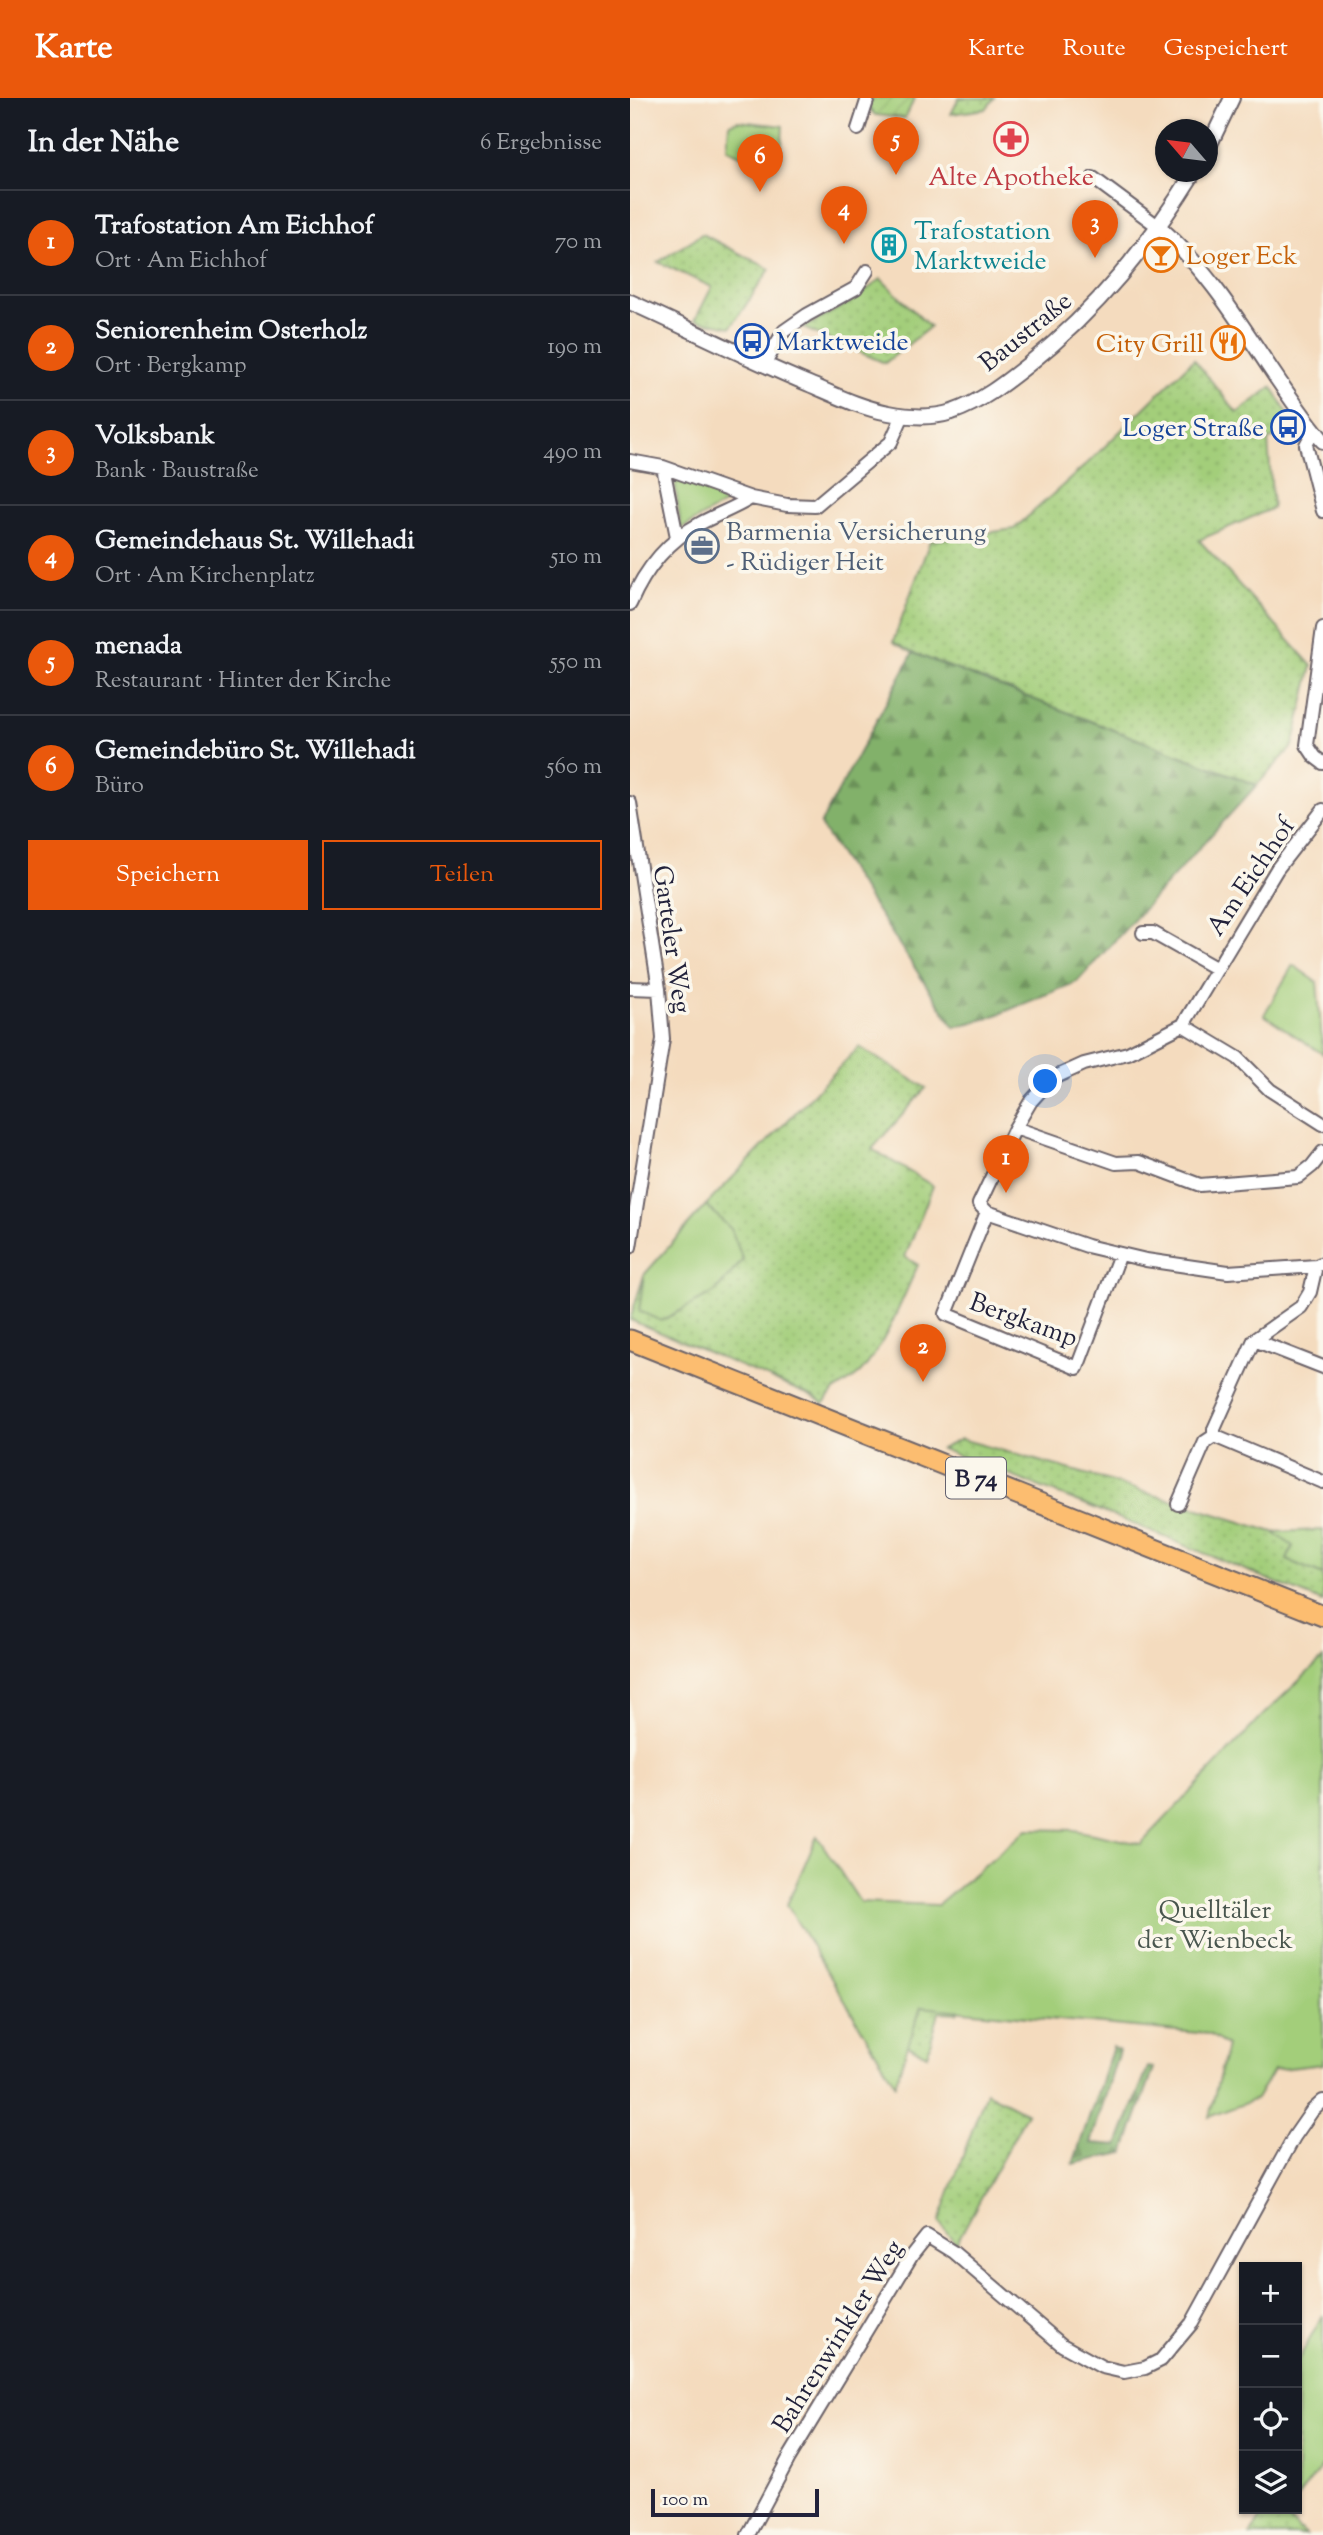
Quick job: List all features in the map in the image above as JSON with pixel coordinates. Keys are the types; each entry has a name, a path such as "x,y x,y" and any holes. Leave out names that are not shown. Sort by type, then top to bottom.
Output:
{"main road":[{"name":"B 74","path":"630,1340 1323,1616"}],"street":[{"path":"858,129 868,98"},
{"path":"1218,127 1232,98"},
{"path":"1093,178 1178,243 1225,300 1318,435 1306,445 1323,511"},
{"name":"Baustraße","path":"895,414 930,416 951,412 1006,382 1084,317 1159,227 1188,182"},
{"path":"764,365 784,331 856,288 867,271"},
{"path":"630,302 764,365 851,402 895,414 891,442 815,506 787,505 751,498 663,467 630,461"},
{"path":"663,467 677,537"},
{"path":"630,604 649,567 677,537 751,498"},
{"path":"1323,628 1307,745 1323,763"},
{"name":"Garteler Weg","path":"630,803 659,989 663,1039 630,1247"},
{"name":"Am Eichhof","path":"1183,1025 1276,869 1323,810"},
{"name":"Am Eichhof","path":"1143,933 1153,933 1217,969"},
{"path":"630,988 659,989"},
{"path":"1214,1436 1214,1429 1254,1339 1301,1307 1310,1292 1319,1265 1228,1272 1120,1254 983,1208 1015,1128 1031,1101 1051,1079 1084,1064 1128,1053 1183,1025 1238,1058 1270,1090 1323,1124"},
{"path":"1015,1128 1116,1163 1139,1162 1200,1185 1298,1177 1312,1166 1323,1152"},
{"name":"Bergkamp","path":"983,1208 946,1314 1077,1368 1120,1254"},
{"path":"1254,1339 1323,1367"},
{"path":"1214,1436 1323,1482"},
{"path":"1178,1504 1205,1441 1214,1436"},
{"name":"Bahrenwinkler Weg","path":"748,2535 789,2458 905,2266 927,2236 953,2252 1062,2346 1102,2367 1124,2372 1145,2368 1161,2360 1192,2323 1294,2137 1312,2111 1323,2101"}],"green space":[{"path":"872,98 915,98 905,118 875,115 868,108"},
{"path":"959,98 994,98 986,109 951,114"},
{"path":"738,121 783,126 781,157 747,158 727,149 729,124"},
{"path":"702,234 770,269 731,327 695,320 712,287 658,262"},
{"name":"Marktweide","path":"881,279 930,327 885,363 803,328 849,303"},
{"path":"1194,359 1237,413 1272,387 1296,427 1268,440 1273,508 1199,540 1312,666 1293,746 1257,785 913,653 893,642 930,541 1014,529 1090,461"},
{"path":"674,476 724,495 725,503 681,529"},
{"path":"913,653 1257,785 1077,982 989,1018 954,1027 820,825"},
{"path":"1293,965 1317,982 1323,1054 1264,1015"},
{"path":"859,1047 926,1088 872,1149 933,1186 905,1257 918,1265 893,1321 878,1349 861,1372 832,1393 824,1404 814,1397 630,1320 644,1275 706,1205"},
{"path":"706,1205 731,1229 743,1260 714,1293 661,1321 639,1311 644,1275"},
{"path":"961,1439 1093,1476 1273,1532 1293,1546 1288,1560 1323,1575 1323,1602 1082,1503 941,1449"},
{"path":"1323,1530 1323,1575 1287,1560 1293,1546 1273,1532"},
{"name":"Quelltäler der Wienbeck","path":"1323,1658 1323,2064 1273,2070 1256,2099 1209,2117 1227,2046 1209,2034 921,2007 895,2084 787,1905 817,1836 860,1902 938,1905 1027,1829 1074,1830 1141,1844 1263,1715"},
{"path":"886,1978 958,2001 958,2013 939,2012 927,2055 900,2042"},
{"path":"1113,2047 1119,2051 1091,2143 1118,2145 1148,2067 1154,2068 1124,2153 1073,2164"},
{"path":"986,2092 1027,2113 956,2244 939,2222"},
{"path":"1323,2315 1323,2465 1302,2492 1302,2388 1302,2353"},
{"path":"1264,2514 1282,2514 1306,2535 1250,2535"}],"place":[{"name":"Alte Apotheke","path":"1011,139"},
{"name":"menada","path":"896,175"},
{"name":"Gemeindebüro St. Willehadi","path":"760,192"},
{"name":"Gemeindehaus St. Willehadi","path":"844,244"},
{"name":"Trafostation Marktweide","path":"889,245"},
{"name":"Loger Eck","path":"1161,255"},
{"name":"Volksbank","path":"1095,258"},
{"name":"Marktweide","path":"752,341"},
{"name":"City Grill","path":"1228,343"},
{"name":"Loger Straße","path":"1288,427"},
{"name":"Barmenia Versicherung - Rüdiger Heit","path":"702,546"},
{"name":"Trafostation Am Eichhof","path":"1006,1193"},
{"name":"Seniorenheim Osterholz","path":"923,1382"}]}
